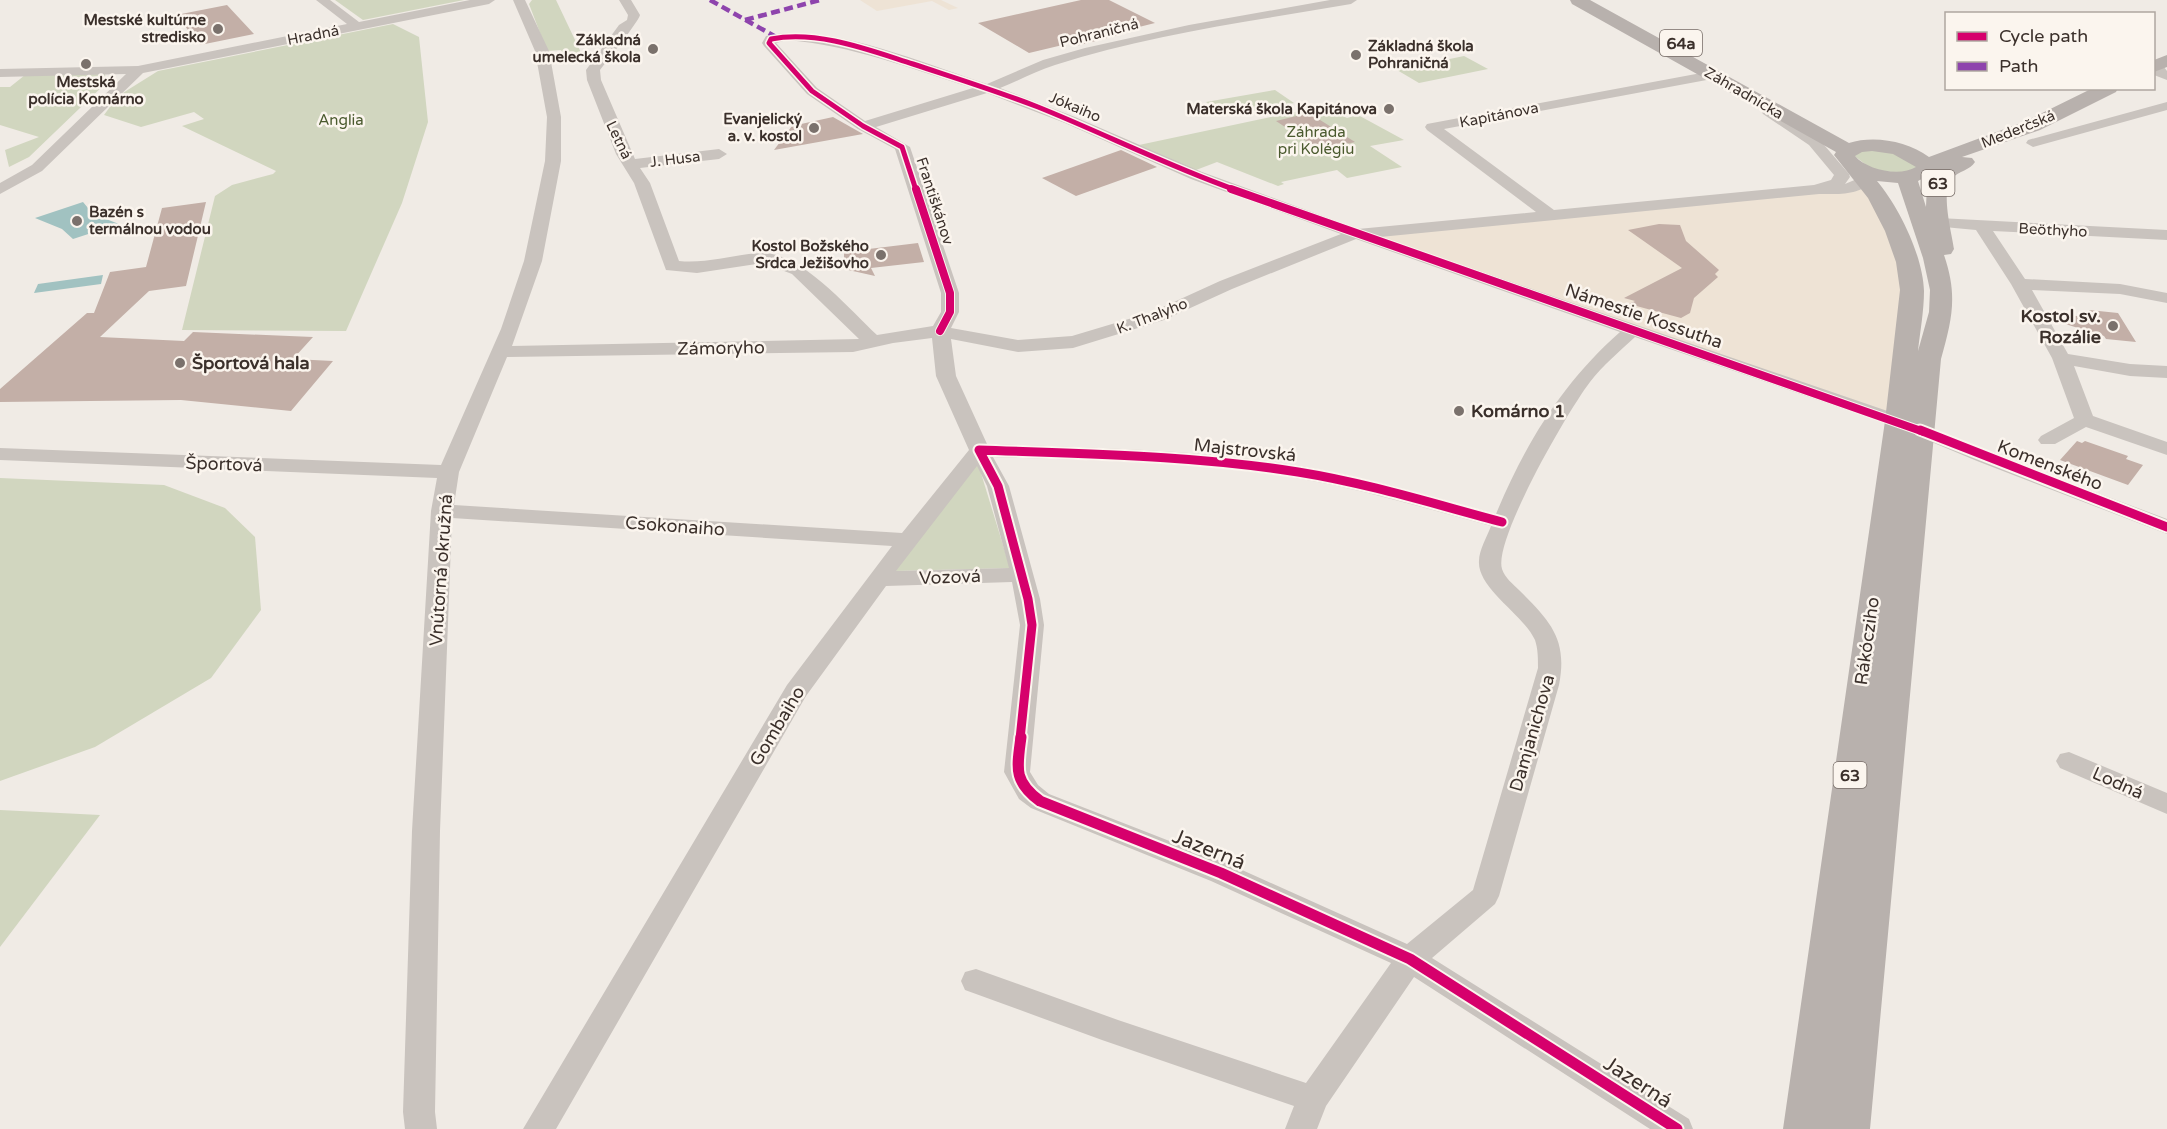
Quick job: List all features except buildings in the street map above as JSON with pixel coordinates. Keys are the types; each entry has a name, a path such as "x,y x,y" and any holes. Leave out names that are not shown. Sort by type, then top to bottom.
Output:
{"main road":[{"name":"Záhradnícka","path":"1578,0 1712,75 1857,161"},
{"name":"Záhradnícka","path":"1595,0 1682,43 1765,90 1857,161"},
{"path":"2158,67 2167,45"},
{"path":"1765,90 1864,135 1900,140 1933,138 1986,127 2025,129"},
{"name":"Mederčská","path":"2025,129 2070,90"},
{"name":"Mederčská","path":"1926,166 1942,157 2025,129 2105,90"},
{"name":"Mederčská","path":"1906,152 1965,140 2002,125 2025,129"},
{"name":"63","path":"1942,283 1946,263 1939,224 1936,187 1941,178 1953,168 2025,129"},
{"name":"63","path":"1885,147 1906,152 1920,159 1926,166 1920,174 1907,177 1874,174 1857,161 1885,147"},
{"name":"Rákócziho","path":"1848,1129 1909,426 1912,290 1907,262 1896,231 1857,161"},
{"name":"Rákócziho","path":"1805,1129 1909,426 1942,307 1942,283 1910,196 1907,177"}],"street":[{"path":"322,0 352,22 355,27"},
{"name":"Hradná","path":"0,73 138,70 489,0"},
{"name":"Vnútorná okružná","path":"421,1129 419,1113 426,831 442,511 449,472 500,352 533,261 553,161 554,117 542,51 519,0"},
{"name":"Pohraničná","path":"863,126 988,88 1048,63 1085,52 1190,29 1351,0"},
{"name":"Letná","path":"625,1 634,15 633,21 624,28 593,70 608,119 642,183 672,266 697,268 764,258 798,270 872,341"},
{"name":"Jókaiho","path":"776,37 793,36 850,46 988,88 1092,130 1194,176 1354,234"},
{"name":"Františkánov","path":"776,37 769,43 812,91 863,126 902,147 950,293 950,312 940,332"},
{"path":"2158,67 2167,83"},
{"path":"0,189 37,168 138,70"},
{"name":"Kapitánova","path":"1550,215 1432,127 1712,75"},
{"path":"1738,91 1814,142 1823,151 1842,177 1837,183 1819,189"},
{"name":"Mederčská","path":"2025,129 2167,106"},
{"name":"J. Husa","path":"631,164 719,154"},
{"path":"1354,234 1848,188 1857,161"},
{"name":"Beöthyho","path":"1939,224 2167,235"},
{"path":"1982,226 2020,284 2061,358 2085,420"},
{"name":"Námestie Kossutha","path":"1354,234 1909,426"},
{"name":"K. Thalyho","path":"940,332 1018,346 1073,342 1158,316 1226,285 1354,234"},
{"path":"2020,284 2120,289 2167,298"},
{"name":"Damjanichova","path":"1300,1129 1313,1099 1410,958 1485,896 1540,705 1550,680 1552,661 1548,644 1540,627 1492,574 1490,563 1502,522 1541,445 1584,377 1632,330"},
{"path":"940,332 945,355 946,376 979,450"},
{"name":"Zámoryho","path":"500,352 853,346 872,341 940,332"},
{"path":"2061,358 2130,370 2167,372"},
{"path":"2048,440 2085,420 2167,449"},
{"name":"Komenského","path":"1909,426 2167,527"},
{"name":"Majstrovská","path":"979,450 1122,455 1272,468 1364,486 1502,522"},
{"name":"Gombaiho","path":"539,1129 796,691 908,540 979,450"},
{"name":"Jazerná","path":"979,450 998,486 1028,599 1032,624 1017,772 1028,792 1052,807 1221,873 1410,958 1677,1129"},
{"name":"Športová","path":"0,454 449,472"},
{"name":"Csokonaiho","path":"442,511 908,540"},
{"name":"Vozová","path":"879,579 1021,575"},
{"name":"Lodná","path":"2069,761 2167,804"},
{"path":"976,981 1113,1031 1313,1099"}],"green space":[{"path":"335,0 464,0 363,20"},
{"path":"532,0 556,0 585,61 569,63 561,50 547,51 529,4"},
{"name":"Anglia","path":"393,24 419,37 428,122 402,203 346,331 182,330 215,196 232,185 273,174 276,171 182,126 204,119 194,112 141,127 104,115 118,96 158,71"},
{"path":"1464,56 1488,69 1419,83 1397,70"},
{"path":"105,74 106,83 29,157 9,167 5,150 39,137 0,125 0,87 10,87 25,75"},
{"path":"1275,90 1294,103 1224,116 1206,102"},
{"name":"Záhrada pri Kolégiu","path":"1323,106 1347,118 1358,115 1404,140 1370,146 1402,167 1347,178 1337,170 1281,182 1284,184 1278,186 1217,162 1196,170 1139,145"},
{"path":"1879,148 1919,164 1912,173 1874,171 1852,154 1856,151"},
{"path":"977,460 1010,568 895,571"},
{"path":"0,478 164,485 225,508 255,537 261,610 211,678 95,747 0,781"},
{"path":"0,810 100,815 0,947"}],"shaded area":[{"path":"860,0 941,0 958,8 949,10 932,1 877,11"},
{"path":"1864,182 1907,262 1898,421 1361,235 1819,189"}],"water":[{"name":"Bazén s termálnou vodou","path":"83,202 93,214 119,224 73,239 62,229 35,218"},
{"path":"103,275 101,284 34,293 38,284"}],"marked path":[{"path":"710,0 776,37"},
{"path":"745,20 820,0"}],"cycle path":[{"path":"940,331 950,312 950,293 902,147 863,126 812,91 769,43 771,39 787,36 839,43 901,60 1006,95 1229,188 1479,277 1898,421 1984,457 2167,527"},
{"path":"1502,522 1358,484 1271,468 1162,458 979,450 998,486 1028,599 1032,625 1017,772 1028,792 1040,801 1221,873 1410,959 1677,1129"}],"place":[{"name":"Mestské kultúrne stredisko","path":"218,29"},
{"name":"Základná umelecká škola","path":"653,49"},
{"name":"Základná škola Pohraničná","path":"1356,55"},
{"name":"Mestská polícia Komárno","path":"86,64"},
{"name":"Materská škola Kapitánova","path":"1389,109"},
{"name":"Evanjelický a. v. kostol","path":"814,128"},
{"name":"Bazén s termálnou vodou","path":"77,221"},
{"name":"Kostol Božského Srdca Ježišovho","path":"881,255"},
{"name":"Kostol sv. Rozálie","path":"2113,326"},
{"name":"Športová hala","path":"180,363"},
{"name":"Komárno 1","path":"1459,411"}]}
